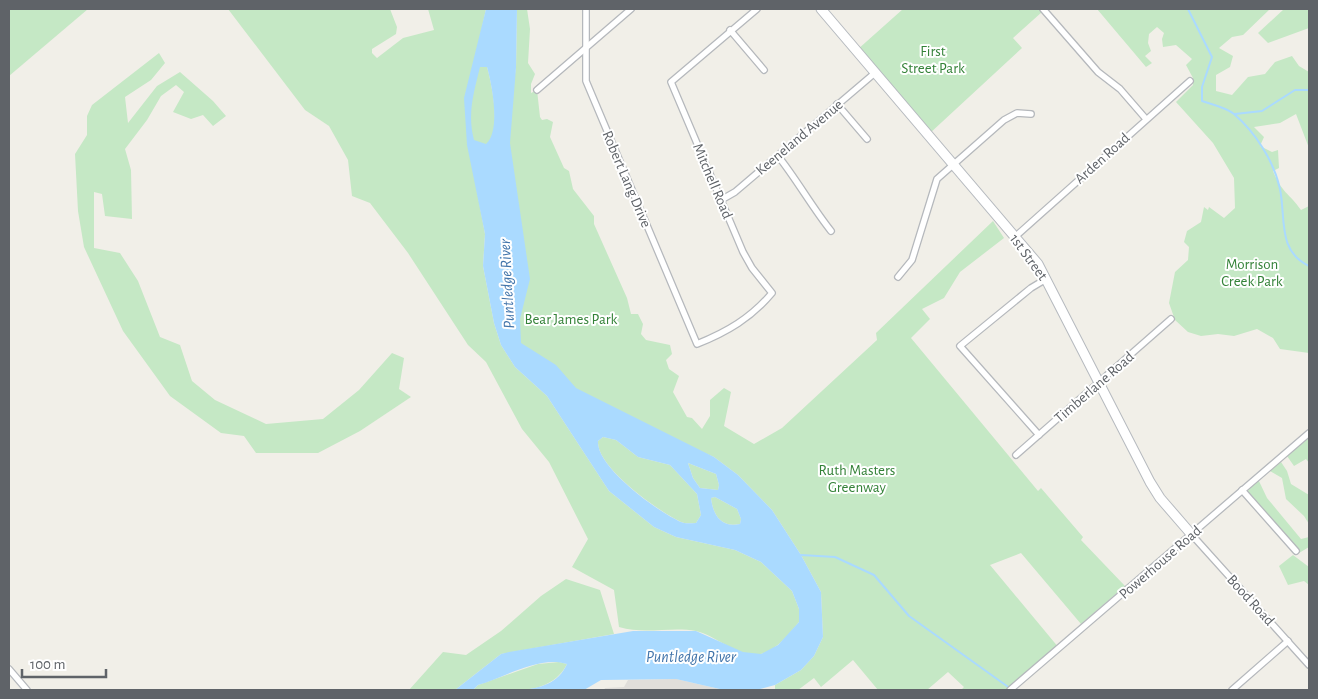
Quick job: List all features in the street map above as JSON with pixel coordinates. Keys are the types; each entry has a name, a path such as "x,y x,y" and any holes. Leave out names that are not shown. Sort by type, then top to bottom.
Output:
{"street":[{"name":"Robert Lang Drive","path":"586,9 588,46 586,81 697,344"},
{"path":"537,90 630,9"},
{"name":"Mitchell Road","path":"697,344 727,332 762,305 772,293 747,260 671,82 757,9"},
{"name":"1st Street","path":"821,9 1016,236 1046,279 1150,482 1160,498 1192,535"},
{"path":"1043,9 1098,72 1120,89 1146,119"},
{"path":"730,30 764,70"},
{"name":"Keeneland Avenue","path":"722,200 778,156 876,72"},
{"name":"Arden Road","path":"1016,236 1190,81"},
{"path":"838,104 867,139"},
{"path":"898,277 912,260 937,179 1004,120 1018,113 1031,114"},
{"path":"778,156 793,175 809,204 831,231"},
{"path":"1039,435 960,346 1031,288 1046,279"},
{"name":"Timberlane Road","path":"1016,455 1171,319"},
{"name":"Powerhouse Road","path":"1010,690 1309,433"},
{"path":"1242,490 1296,551"},
{"name":"Bood Road","path":"1192,535 1309,663"},
{"path":"1232,690 1288,641"},
{"path":"9,669 27,690"}],"shaded area":[{"path":"676,679 724,690 604,690 605,688 624,687 628,680"}],"green space":[{"path":"9,9 88,9 9,76"},
{"path":"228,9 390,9 397,27 396,34 372,49 372,53 377,58 403,38 434,30 428,9 486,9 475,60 480,67 487,67 493,93 495,123 492,139 472,164 485,234 483,266 494,323 501,345 515,367 547,396 609,491 654,527 676,537 735,550 761,562 792,591 799,609 799,622 777,645 767,652 752,654 736,650 696,631 677,629 639,630 619,627 614,590 572,567 588,539 549,462 522,429 486,362 468,345 408,253 370,203 352,196 348,160 329,126 305,110"},
{"path":"517,9 527,9 530,29 528,63 535,74 531,84 531,93 537,90 540,117 542,120 547,119 553,122 550,137 564,168 569,171 573,189 594,216 594,224 627,298 631,314 638,314 643,324 641,334 646,340 670,345 672,354 666,360 669,369 679,376 673,392 687,417 692,418 702,429 710,416 710,400 724,388 731,392 724,426 754,444 782,428 877,340 876,333 993,221 1004,238 960,272 944,298 922,309 930,319 911,338 1038,491 1041,488 1083,537 1081,540 1125,586 1081,624 1021,553 990,565 1059,648 1010,690 961,690 964,687 948,672 927,690 878,690 853,660 821,687 814,678 798,690 775,690 775,685 801,670 814,656 823,637 821,592 801,555 772,510 738,475 714,457 580,401 524,352 515,336 509,111 516,68"},
{"name":"First Street Park","path":"903,9 1039,9 1042,12 1013,38 1022,48 929,134 857,50"},
{"name":"Morrison Creek Park","path":"1097,9 1270,9 1243,35 1232,37 1219,48 1233,56 1230,67 1216,75 1216,91 1232,95 1248,77 1265,74 1275,62 1292,56 1299,66 1309,72 1309,148 1296,114 1280,123 1254,127 1264,137 1260,146 1272,152 1278,150 1279,168 1273,171 1279,184 1301,210 1309,206 1309,353 1280,349 1273,338 1257,329 1234,336 1218,334 1201,336 1188,332 1175,320 1169,303 1175,272 1188,260 1189,247 1184,242 1187,231 1201,222 1204,207 1208,210 1209,207 1224,218 1235,208 1234,178 1213,143 1176,102 1193,85 1193,78 1186,65 1192,59 1176,45 1163,47 1162,39 1164,33 1157,27 1149,34 1148,43 1151,51 1145,56 1152,63 1146,67"},
{"path":"1284,9 1309,9 1309,28 1268,43 1258,33"},
{"path":"159,53 165,63 151,80 125,97 128,123 157,86 180,72 213,101 226,116 213,126 203,115 191,119 173,112 184,92 176,85 161,96 147,120 125,149 131,170 132,219 105,216 102,194 94,192 94,248 120,253 138,281 160,337 180,345 192,381 215,400 266,424 323,419 359,390 392,353 404,358 399,389 411,397 360,431 318,453 256,453 244,436 221,433 170,396 123,331 84,247 78,211 75,154 87,135 87,116 92,105"},
{"path":"603,437 616,440 638,457 670,465 697,494 701,515 696,523 683,523 671,516 644,498 617,475 600,451 598,441"},
{"path":"1309,437 1309,463 1306,459 1294,466 1287,456"},
{"path":"1281,462 1287,471 1291,484 1309,495 1309,524 1304,516 1286,499 1282,478 1270,471"},
{"path":"688,463 716,474 719,485 718,490 700,488 693,478"},
{"path":"1258,479 1267,498 1301,539 1309,537 1309,547 1299,553 1247,492"},
{"path":"715,497 737,509 741,519 740,524 728,524 719,519 712,504 711,498"},
{"path":"1293,555 1309,567 1309,585 1304,581 1288,585 1279,566"},
{"path":"566,579 600,590 614,634 501,654 455,690 409,690 443,652 466,655 501,631 541,596"},
{"path":"559,662 567,664 559,675 550,682 538,687 512,691 473,690 478,685 538,664"}],"water":[{"name":"Puntledge River","path":"486,9 517,9 516,68 510,143 530,279 520,319 521,343 556,365 576,388 714,457 738,475 772,510 801,555 821,592 823,637 814,656 801,670 775,685 756,690 724,690 676,679 601,680 584,690 521,690 548,684 559,676 567,664 545,662 522,668 478,685 473,690 455,690 501,654 509,652 633,631 696,631 743,652 761,654 778,645 799,622 799,609 792,591 761,562 735,550 676,537 654,527 609,491 547,396 515,367 501,345 494,323 483,266 485,234 467,145 464,98","holes":["480,67 487,67 493,96 494,119 491,138 486,144 474,140 471,121 472,103","603,437 616,440 638,457 670,465 697,494 701,515 696,523 683,523 671,517 630,488 607,463 600,452 598,441","688,463 716,474 719,485 718,490 700,488 693,478","715,497 737,509 741,519 740,524 728,524 719,519 711,498"]}],"waterway":[{"path":"1188,9 1212,57 1202,87 1202,101 1234,114 1249,129 1263,148 1273,168 1280,189 1287,243 1299,260 1309,266"},
{"path":"1235,114 1262,111 1295,90 1309,90"},
{"path":"801,555 835,557 874,575 909,616 1011,689"}],"park label":[{"name":"Bear James Park","path":"571,319"},
{"name":"Ruth Masters Greenway","path":"857,478"}]}
